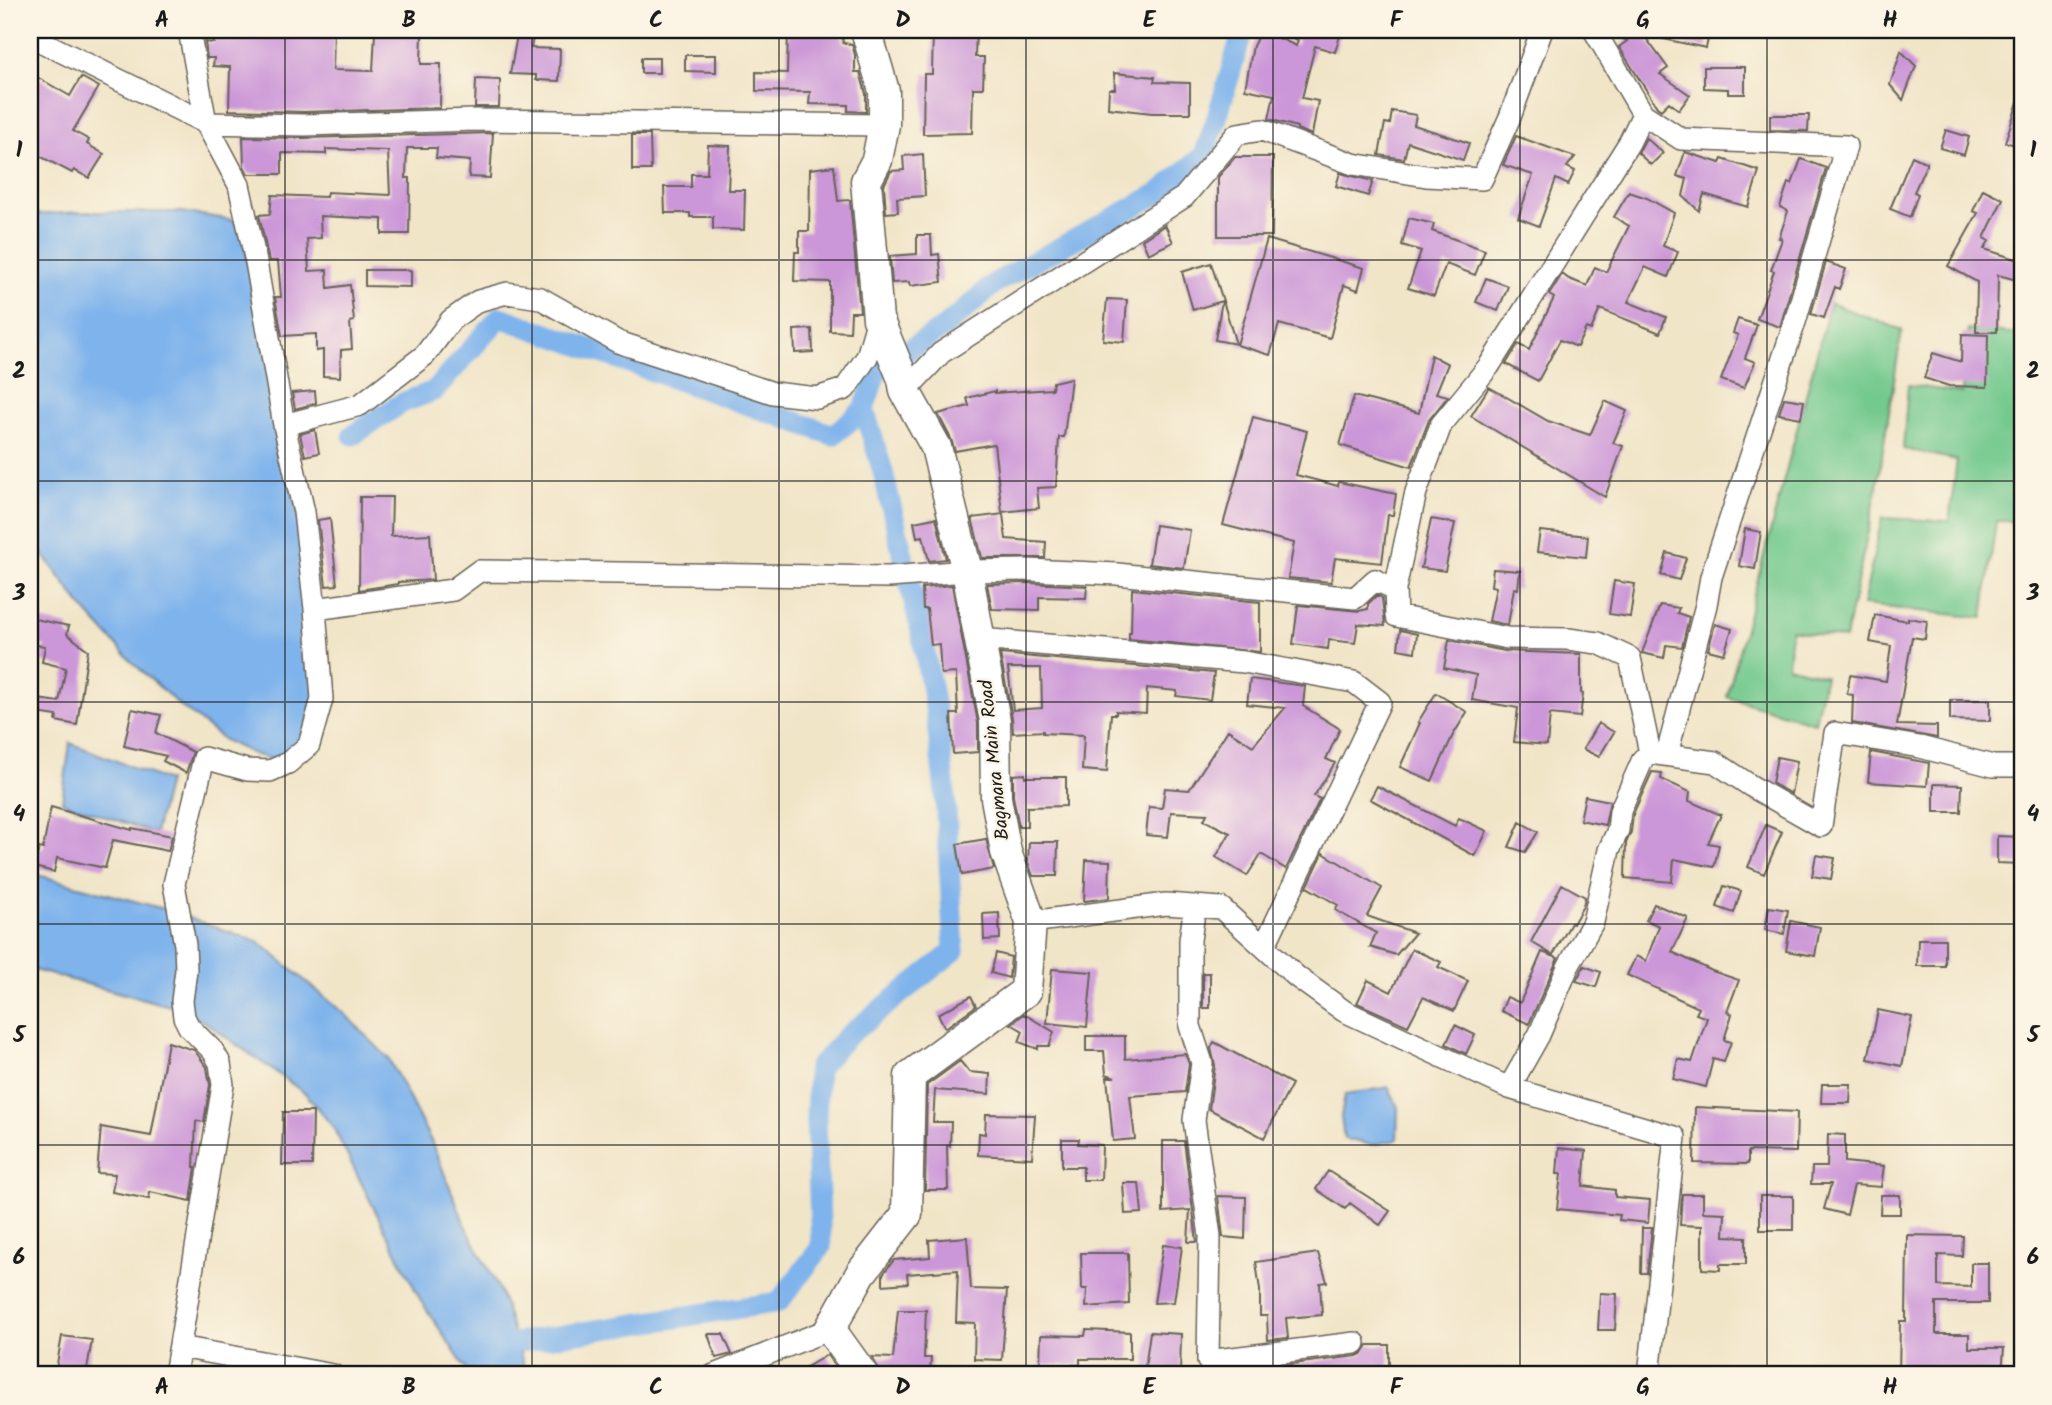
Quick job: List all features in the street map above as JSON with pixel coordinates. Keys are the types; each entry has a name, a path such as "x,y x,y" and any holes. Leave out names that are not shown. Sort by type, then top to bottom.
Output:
{"street":[{"path":"175,1375 223,1085 220,1063 213,1051 189,1027 184,1017 182,1001 186,970 185,945 174,884 204,758 247,770 270,771 298,757 309,746 322,699 304,512 285,425 256,262 239,185 206,122 189,30"},
{"name":"Bagmara Main Road","path":"830,1329 861,1273 906,1214 910,1076 1026,991 1031,922 1006,852 996,798 995,721 967,570 936,447 904,385 881,328 866,181 877,160 884,125 884,91 866,30"},
{"path":"904,385 941,353 1184,197 1237,134 1262,130 1353,163 1426,176 1482,179 1510,117 1542,30"},
{"path":"1594,30 1643,114 1681,139 1846,146 1795,322 1711,577 1706,605 1659,754"},
{"path":"30,36 206,122 304,125 476,120 884,125"},
{"path":"1643,114 1629,143 1489,366 1441,425 1416,492 1395,589 1396,616 1507,638 1568,639 1598,643 1630,658 1659,754"},
{"path":"285,425 360,405 425,355 451,320 478,301 508,293 540,298 618,342 774,393 817,398 845,389 867,357 881,328"},
{"path":"315,609 453,590 479,571 889,577 967,570 1028,570 1116,574 1355,598 1375,580 1395,589"},
{"path":"980,639 1244,662 1354,682 1380,702 1264,947"},
{"path":"1509,1088 1539,1035 1568,967 1593,922 1609,849 1618,830 1620,811 1643,759 1659,754 1715,762 1821,826 1836,733 1920,747 1993,766 2022,766"},
{"path":"1031,922 1167,904 1221,908 1297,978 1344,1011 1509,1088 1675,1138 1649,1375"},
{"path":"1195,906 1190,940 1190,1026 1202,1063 1194,1120 1210,1236 1208,1361 1355,1342"},
{"path":"715,1375 830,1329 863,1375"},
{"path":"180,1347 333,1375"}],"green space":[{"path":"1830,303 1902,330 1876,494 1845,639 1791,630 1788,666 1825,676 1815,723 1727,697"},
{"path":"1968,329 2021,334 2022,521 1996,521 1983,618 1863,605 1882,518 1949,521 1957,460 1903,449 1908,385 1962,393"}],"water":[{"path":"182,212 233,220 241,228 299,521 315,690 304,741 274,760 253,754 224,740 177,703 132,662 83,608 30,537 30,215"},
{"path":"70,743 168,781 155,833 62,802"},
{"path":"30,873 168,910 260,943 346,1015 389,1059 432,1143 466,1227 500,1291 527,1375 470,1375 421,1301 333,1127 306,1094 205,1022 170,1006 30,969"},
{"path":"1388,1087 1398,1107 1397,1140 1372,1145 1344,1139 1341,1117 1345,1095"}],"building":[{"path":"284,30 334,30 333,70 373,71 375,33 422,34 421,64 441,64 440,108 304,112 229,110 230,67 213,66 214,58 207,58 205,42 214,43 214,32 284,33"},
{"path":"788,30 842,30 843,43 852,44 855,72 860,72 866,94 866,112 848,111 848,105 809,104 810,92 756,91 756,72 787,73"},
{"path":"933,30 976,30 975,57 984,57 983,88 973,88 972,133 923,134 924,74 932,74"},
{"path":"1261,30 1296,46 1298,40 1275,33 1275,30 1342,30 1335,52 1315,46 1302,98 1318,101 1312,135 1297,127 1269,119 1274,95 1245,89 1253,46"},
{"path":"1611,30 1640,30 1668,68 1660,74 1690,95 1679,110 1669,102 1661,110 1657,107 1619,47 1627,41"},
{"path":"1655,30 1710,30 1706,48 1654,37"},
{"path":"517,35 533,37 531,48 560,49 559,81 536,80 536,75 510,74"},
{"path":"1901,51 1916,66 1903,100 1890,85"},
{"path":"685,55 716,55 716,72 685,71"},
{"path":"641,58 659,58 659,73 641,73"},
{"path":"1704,67 1745,67 1745,94 1728,94 1728,89 1704,88"},
{"path":"30,73 70,96 81,77 99,87 73,131 89,140 87,144 104,154 89,178 74,170 72,173 30,151"},
{"path":"1114,73 1155,77 1154,82 1190,83 1190,113 1152,113 1108,108 1109,89 1115,89"},
{"path":"476,79 500,80 499,107 475,107"},
{"path":"2019,99 2022,100 2022,147 2005,142"},
{"path":"1392,111 1416,115 1414,125 1469,143 1463,160 1408,142 1404,159 1379,155 1385,123 1390,124"},
{"path":"1770,115 1809,115 1808,131 1770,130"},
{"path":"1946,130 1969,137 1964,155 1940,148"},
{"path":"493,133 490,178 469,177 470,161 436,158 437,148 407,148 406,178 410,178 409,234 382,234 382,219 320,216 321,238 307,239 309,271 327,270 328,288 350,285 354,321 350,322 352,349 341,350 340,377 323,376 323,350 316,351 316,334 282,336 275,297 281,297 278,261 269,261 259,215 270,214 272,195 326,197 327,192 390,195 388,151 326,149 326,154 282,153 282,174 248,174 244,166 243,137"},
{"path":"632,135 650,135 651,170 632,170"},
{"path":"1516,136 1575,157 1567,167 1575,171 1568,185 1556,179 1539,226 1518,218 1533,175 1503,165"},
{"path":"1646,138 1663,153 1651,165 1638,153"},
{"path":"708,145 730,146 728,190 745,190 744,230 713,229 713,217 665,213 664,187 691,187 691,174 707,174"},
{"path":"1685,152 1720,163 1722,159 1759,171 1748,207 1704,194 1699,211 1683,196 1687,179 1677,176"},
{"path":"923,154 925,196 897,198 898,212 886,213 884,185 891,171 904,170 903,156"},
{"path":"1912,156 1927,163 1914,192 1918,194 1910,217 1890,209"},
{"path":"1235,157 1273,157 1272,236 1218,236 1218,177"},
{"path":"1801,159 1826,168 1780,327 1757,319 1774,271 1771,270 1788,211 1780,207 1788,183 1792,184"},
{"path":"834,166 838,201 850,200 860,312 851,312 850,332 830,331 830,282 794,281 799,231 809,231 810,169"},
{"path":"1340,173 1373,181 1368,196 1336,186"},
{"path":"1983,189 2003,199 1984,238 1989,241 1984,249 2022,261 2017,280 1998,275 1997,332 1976,332 1977,282 1948,266 1978,213 1973,211"},
{"path":"1629,192 1647,198 1674,213 1663,246 1678,252 1668,277 1645,267 1628,302 1666,317 1660,333 1600,309 1591,330 1586,328 1577,347 1560,340 1538,381 1506,364 1518,344 1529,350 1554,298 1549,295 1562,274 1587,286 1595,267 1606,272 1629,226 1614,217"},
{"path":"1409,218 1434,224 1432,231 1485,250 1475,275 1446,264 1434,296 1408,288 1421,251 1402,245"},
{"path":"1165,225 1173,242 1148,254 1142,240"},
{"path":"917,235 931,235 932,255 939,254 942,282 910,286 909,282 892,283 890,256 917,254"},
{"path":"1267,239 1364,268 1358,290 1344,285 1330,338 1279,324 1270,355 1237,345"},
{"path":"1826,262 1846,269 1839,289 1835,287 1824,318 1811,314"},
{"path":"1211,263 1236,344 1215,340 1222,301 1193,310 1182,272"},
{"path":"365,270 411,270 411,287 365,286"},
{"path":"1486,278 1508,286 1498,311 1476,302"},
{"path":"1107,299 1127,300 1124,342 1103,340"},
{"path":"1738,319 1757,325 1745,358 1755,362 1744,388 1721,380 1738,335 1733,333"},
{"path":"812,329 813,352 795,353 794,330"},
{"path":"1962,334 1988,335 1987,387 1949,386 1924,378 1933,353 1961,362"},
{"path":"1431,355 1448,364 1436,393 1448,396 1429,420 1411,467 1340,445 1354,396 1419,413"},
{"path":"1071,378 1064,437 1059,437 1056,487 1037,488 1039,508 1002,512 994,444 955,451 938,414 969,406 967,398 995,391 1052,389 1053,382"},
{"path":"1489,387 1548,421 1590,435 1605,401 1627,411 1613,443 1623,446 1605,497 1471,416"},
{"path":"315,391 316,403 295,409 292,393"},
{"path":"1784,398 1804,401 1801,418 1779,414"},
{"path":"1253,417 1307,431 1296,475 1338,486 1339,482 1396,494 1393,515 1388,515 1382,563 1335,558 1331,582 1288,578 1294,543 1223,525"},
{"path":"315,430 319,453 305,456 300,434"},
{"path":"360,497 392,497 391,536 430,534 433,580 398,582 359,590"},
{"path":"1003,514 1006,539 1046,542 1045,558 982,558 972,518"},
{"path":"330,518 337,585 326,586 318,520"},
{"path":"936,518 946,559 929,561 923,536 917,537 914,522"},
{"path":"1431,519 1455,523 1445,571 1421,568"},
{"path":"1155,525 1190,530 1184,568 1149,564"},
{"path":"1745,529 1761,532 1755,569 1739,566"},
{"path":"1540,531 1588,536 1586,557 1537,552"},
{"path":"1667,553 1686,558 1679,580 1661,575"},
{"path":"1493,569 1520,571 1518,589 1514,588 1508,625 1489,621 1496,587 1491,586"},
{"path":"1614,581 1635,584 1630,617 1609,614"},
{"path":"987,584 1087,586 1086,598 1039,597 1039,610 992,609"},
{"path":"952,585 978,723 978,752 953,754 951,714 958,714 956,673 941,674 939,644 931,645 927,609 923,609 922,588"},
{"path":"1132,589 1260,602 1260,652 1129,639"},
{"path":"1377,595 1382,598 1385,626 1358,624 1355,643 1329,640 1328,649 1293,644 1298,605 1359,611 1368,609 1368,604"},
{"path":"1660,605 1679,608 1677,613 1689,617 1682,647 1666,645 1664,658 1642,653"},
{"path":"1875,615 1908,621 1908,618 1927,621 1925,639 1912,637 1897,725 1937,726 1937,738 1852,723 1853,695 1847,694 1850,675 1886,681 1891,646 1870,642"},
{"path":"30,618 69,626 67,634 88,650 77,725 56,721 57,716 30,712 30,698 59,702 66,668 42,662 45,646 30,644"},
{"path":"1715,624 1732,629 1724,654 1708,650"},
{"path":"1400,630 1417,634 1415,652 1398,649"},
{"path":"1449,640 1505,651 1581,654 1583,694 1580,717 1550,714 1547,745 1514,742 1518,708 1472,700 1476,675 1444,668"},
{"path":"1000,654 1214,673 1210,700 1176,696 1177,691 1147,688 1146,713 1116,711 1116,714 1111,714 1107,772 1082,770 1084,735 1043,731 1013,733","holes":["1008,668 1041,668 1042,708 1013,710"]},
{"path":"1250,679 1305,686 1303,706 1340,729 1326,759 1335,763 1314,796 1320,799 1286,869 1261,854 1247,876 1216,857 1230,833 1204,820 1207,814 1171,812 1168,837 1146,835 1149,807 1162,808 1165,788 1189,790 1228,730 1253,746 1285,708 1247,704"},
{"path":"1436,693 1467,712 1432,781 1400,767 1420,723 1418,722"},
{"path":"1950,700 1990,700 1990,721 1950,720"},
{"path":"132,709 161,715 156,733 193,752 186,773 163,761 166,756 124,746"},
{"path":"1598,723 1614,732 1599,757 1583,749"},
{"path":"1871,752 1929,763 1927,786 1868,782"},
{"path":"1777,757 1797,761 1791,794 1772,783"},
{"path":"1652,772 1662,773 1661,779 1690,792 1689,801 1721,815 1708,843 1719,845 1714,867 1674,859 1672,882 1625,878 1626,843 1631,832 1633,814"},
{"path":"1025,774 1025,777 1066,777 1066,806 1027,807 1027,827 1019,827 1013,796 1013,775"},
{"path":"1934,784 1962,785 1961,812 1934,812"},
{"path":"1377,786 1455,826 1459,818 1487,831 1475,856 1370,799"},
{"path":"1585,796 1610,801 1605,825 1580,820"},
{"path":"51,807 132,830 172,836 168,851 113,840 105,868 57,858 54,872 34,867 39,848 43,849"},
{"path":"1520,822 1538,832 1525,852 1509,847"},
{"path":"1766,825 1782,832 1764,874 1748,867"},
{"path":"1997,836 2022,837 2022,864 1997,863"},
{"path":"986,839 994,869 962,875 957,844"},
{"path":"1029,842 1058,842 1057,876 1033,876 1028,862"},
{"path":"1323,853 1382,888 1367,916 1415,933 1396,955 1370,947 1376,933 1335,910 1338,905 1307,887"},
{"path":"1816,855 1835,858 1831,879 1812,876"},
{"path":"1086,860 1110,861 1109,898 1084,901"},
{"path":"1562,884 1585,897 1583,906 1553,955 1531,942"},
{"path":"1724,886 1741,891 1734,913 1717,907"},
{"path":"1654,904 1688,918 1672,952 1712,971 1739,980 1727,1012 1732,1014 1724,1040 1731,1042 1724,1062 1713,1059 1706,1087 1673,1079 1678,1059 1692,1062 1707,1018 1696,1014 1699,1008 1627,975 1636,956 1646,961 1659,926 1646,920"},
{"path":"1769,907 1788,910 1784,934 1765,930"},
{"path":"999,913 1000,939 984,940 983,914"},
{"path":"1791,921 1820,927 1815,956 1786,951"},
{"path":"1918,939 1945,939 1945,966 1917,966"},
{"path":"1412,949 1441,962 1438,967 1468,981 1454,1011 1423,997 1408,1026 1357,1003 1368,980 1391,992"},
{"path":"1542,952 1558,958 1529,1024 1501,1011 1507,997 1520,1003"},
{"path":"996,953 1011,957 1009,978 991,973"},
{"path":"1584,966 1601,972 1596,987 1576,981"},
{"path":"1052,969 1092,972 1087,1027 1047,1023"},
{"path":"1203,973 1210,973 1210,1008 1203,1008"},
{"path":"971,996 976,1006 945,1028 938,1014"},
{"path":"1878,1010 1912,1017 1902,1066 1868,1059"},
{"path":"1024,1014 1054,1032 1049,1046 1038,1046 1038,1049 1019,1042 1023,1031 1011,1024"},
{"path":"1455,1025 1475,1035 1466,1054 1446,1044"},
{"path":"1086,1036 1125,1036 1125,1059 1185,1054 1189,1064 1185,1092 1130,1096 1135,1139 1113,1141 1107,1077 1115,1077 1106,1074 1104,1051 1086,1051"},
{"path":"168,1042 194,1050 207,1067 210,1085 204,1122 196,1121 196,1167 191,1201 150,1192 149,1199 112,1192 115,1174 97,1173 101,1127 151,1136"},
{"path":"1214,1042 1292,1084 1264,1138 1209,1109 1215,1065 1211,1048"},
{"path":"960,1061 969,1072 990,1074 989,1094 935,1090 933,1122 951,1122 950,1146 947,1146 948,1190 925,1190 927,1085"},
{"path":"1822,1084 1851,1084 1850,1103 1821,1103"},
{"path":"1695,1107 1797,1112 1796,1152 1748,1151 1748,1164 1694,1163"},
{"path":"283,1112 313,1112 312,1165 282,1165"},
{"path":"986,1114 1035,1115 1032,1158 978,1155 979,1133 985,1134"},
{"path":"1828,1134 1845,1135 1845,1162 1884,1166 1881,1187 1854,1185 1847,1215 1824,1209 1831,1184 1811,1184 1812,1167 1827,1167"},
{"path":"1062,1139 1079,1139 1078,1144 1102,1145 1101,1180 1083,1180 1083,1167 1062,1167"},
{"path":"1163,1141 1184,1141 1197,1242 1188,1242 1190,1210 1163,1212"},
{"path":"1559,1148 1586,1151 1583,1186 1615,1190 1615,1197 1650,1200 1648,1223 1619,1220 1620,1215 1557,1209 1561,1174 1557,1174"},
{"path":"1328,1171 1390,1211 1380,1225 1350,1203 1345,1209 1316,1189"},
{"path":"1123,1183 1139,1183 1142,1213 1125,1214"},
{"path":"1682,1194 1703,1194 1703,1212 1725,1213 1724,1236 1746,1237 1746,1264 1720,1264 1720,1270 1702,1269 1702,1226 1680,1225"},
{"path":"1881,1195 1900,1195 1900,1214 1880,1214"},
{"path":"1218,1196 1246,1197 1245,1239 1223,1237"},
{"path":"1760,1196 1793,1196 1793,1230 1760,1230"},
{"path":"1642,1228 1652,1228 1647,1273 1641,1273"},
{"path":"1907,1235 1963,1236 1962,1256 1938,1255 1938,1286 1971,1287 1971,1263 1988,1263 1988,1303 1936,1303 1936,1334 1969,1334 1969,1348 2004,1348 2002,1375 1899,1375 1900,1321 1906,1321"},
{"path":"967,1237 971,1289 1007,1290 1002,1360 974,1359 975,1323 956,1322 958,1270 907,1274 908,1283 883,1285 883,1274 894,1260 930,1257 929,1240"},
{"path":"1163,1245 1182,1247 1174,1302 1154,1303"},
{"path":"1081,1253 1128,1253 1129,1304 1086,1307 1087,1289 1082,1289"},
{"path":"1318,1253 1327,1282 1320,1283 1322,1315 1286,1318 1288,1338 1268,1340 1267,1316 1260,1316 1256,1262"},
{"path":"1600,1293 1617,1294 1615,1330 1598,1330"},
{"path":"898,1310 926,1310 924,1358 931,1358 930,1373 880,1372 872,1357 893,1358"},
{"path":"1086,1330 1130,1332 1130,1359 1080,1359 1080,1365 1040,1365 1041,1335 1085,1336"},
{"path":"1150,1332 1181,1334 1180,1375 1144,1375"},
{"path":"708,1334 723,1334 732,1354 716,1358"},
{"path":"62,1336 92,1340 86,1375 55,1375"},
{"path":"1368,1345 1389,1345 1389,1368 1361,1368 1361,1375 1228,1375 1228,1372 1357,1356 1363,1353"},
{"path":"827,1355 839,1372 834,1375 793,1375"}],"waterway":[{"path":"353,435 402,403 434,391 500,317 833,435 864,409 877,370 946,326 995,283 1159,193 1204,155 1243,30"},
{"path":"493,1346 779,1302 821,1247 816,1120 818,1068 845,1038 954,951 945,793 936,713 921,631 883,472 864,409"}]}
